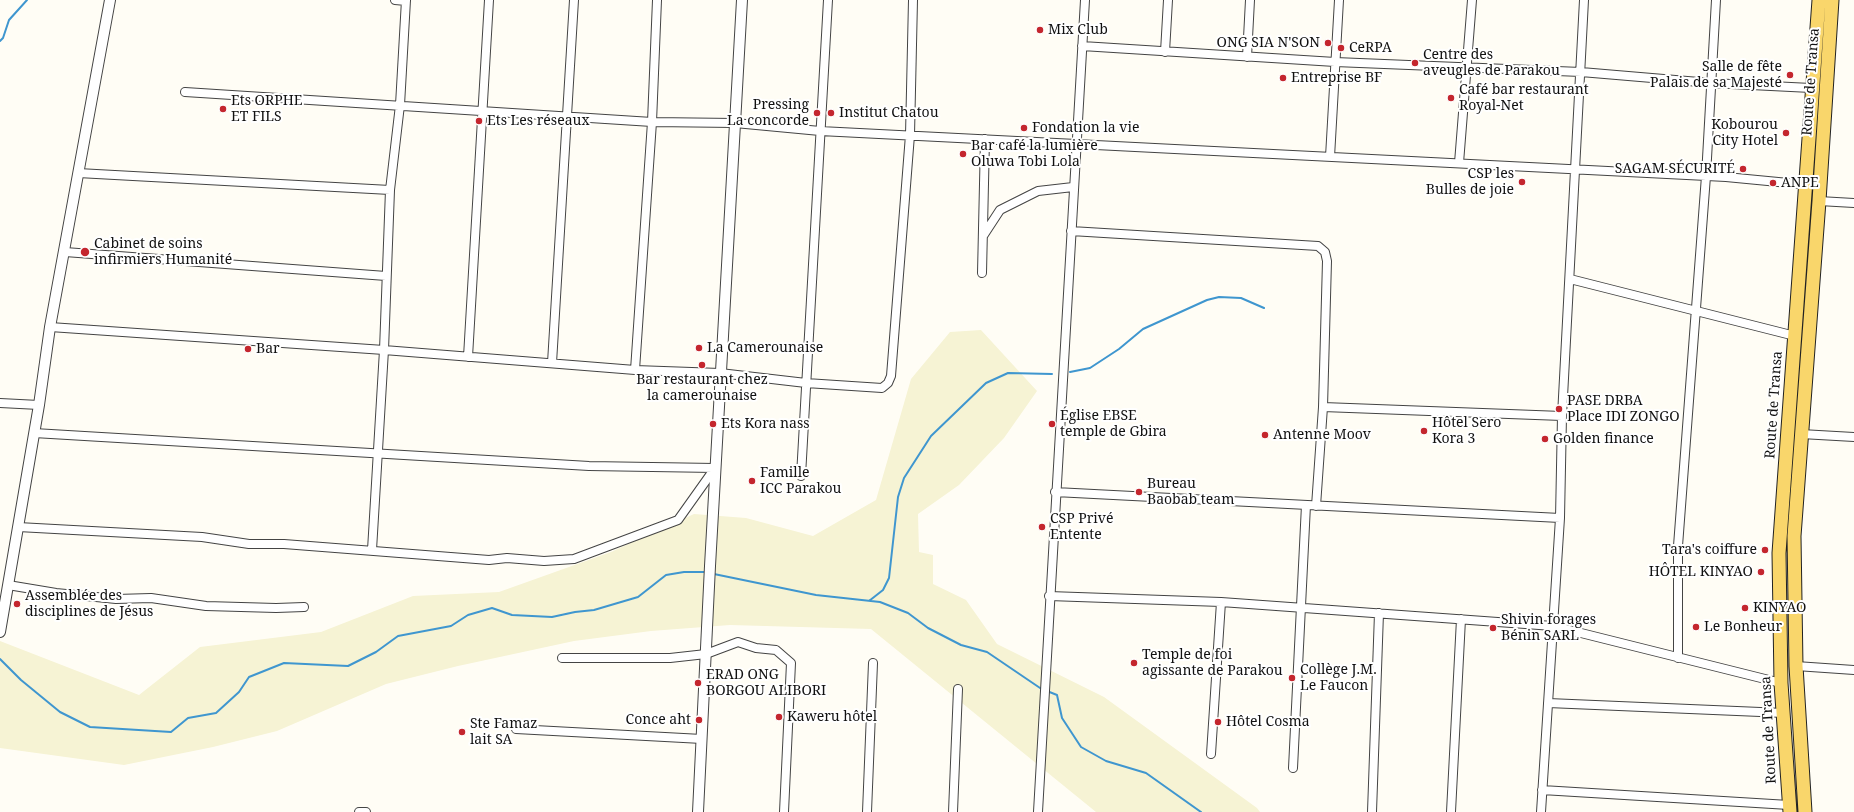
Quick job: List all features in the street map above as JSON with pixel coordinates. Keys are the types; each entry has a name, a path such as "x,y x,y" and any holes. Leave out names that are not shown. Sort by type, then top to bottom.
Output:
{"main road":[{"name":"Route de Transa","path":"1790,808 1781,683 1779,553 1806,184 1811,88 1819,0"},
{"name":"Route de Transa","path":"1805,812 1796,666 1794,536 1819,201 1832,0"}],"street":[{"path":"0,632 39,405 50,327 65,252 110,0"},
{"path":"372,550 384,350 390,190 400,105 406,0 395,0"},
{"path":"468,356 489,0"},
{"path":"552,363 574,0"},
{"path":"635,370 652,122 657,0"},
{"path":"698,812 720,373 742,0"},
{"path":"801,476 828,0"},
{"path":"50,327 468,356 635,370 720,373 806,383 882,388 888,383 891,376 910,135 913,0"},
{"path":"1038,812 1055,492 1085,0"},
{"path":"1165,52 1168,0"},
{"path":"1247,57 1250,0"},
{"path":"1330,157 1339,0"},
{"path":"1459,164 1472,0"},
{"path":"1541,812 1560,518 1562,416 1584,0"},
{"path":"1678,658 1678,546 1706,176 1716,0"},
{"path":"1082,46 1467,69 1581,72 1711,83 1811,88"},
{"path":"185,92 652,122 735,123 820,131 1706,176 1820,186"},
{"path":"982,273 985,139"},
{"path":"78,173 390,190"},
{"path":"983,237 1000,210 1038,191 1074,187"},
{"path":"1819,201 1854,203"},
{"path":"1071,231 1318,246 1325,252 1327,261 1323,407 1316,506"},
{"path":"65,252 386,276"},
{"path":"1570,279 1795,336"},
{"path":"0,403 39,405"},
{"path":"1323,407 1562,416"},
{"path":"34,433 589,466 715,468"},
{"path":"1801,434 1854,437"},
{"path":"18,527 202,537 249,544 284,544 489,560 507,558 544,560 574,559 678,520 715,468"},
{"path":"1055,492 1560,518"},
{"path":"1293,768 1306,505"},
{"path":"8,585 56,593 116,598 151,598 206,606 276,608 304,607"},
{"path":"1049,596 1221,602 1553,626 1781,683"},
{"path":"1211,754 1221,602"},
{"path":"1372,812 1379,613"},
{"path":"1451,812 1461,619"},
{"path":"562,658 670,658 706,654 738,642 756,648 776,650 791,663 784,812"},
{"path":"867,812 873,663"},
{"path":"1796,666 1854,670"},
{"path":"953,812 958,689"},
{"path":"1548,703 1784,713"},
{"path":"516,729 702,739"},
{"path":"1542,790 1790,808"},
{"path":"359,812 366,812"}],"shaded area":[{"path":"981,330 1037,391 1004,438 959,485 918,514 919,552 933,555 933,584 966,600 997,644 1104,697 1257,808 1260,812 1096,812 871,629 730,625 651,631 574,641 458,666 386,684 277,731 213,747 124,765 0,748 0,641 139,695 200,647 321,632 413,596 499,592 611,552 694,514 746,518 813,536 876,500 911,379 950,332"}],"waterway":[{"path":"0,41 3,38 9,20 27,0"},
{"path":"1070,372 1090,368 1119,349 1143,329 1207,300 1219,297 1241,298 1264,308"},
{"path":"869,601 883,590 889,578 898,497 904,478 931,436 986,383 1008,373 1052,374"},
{"path":"0,659 21,680 60,712 90,727 171,732 188,718 216,713 239,692 249,677 284,663 348,666 376,652 398,636 451,626 468,615 492,608 512,615 552,617 594,610 638,597 666,575 684,572 706,572"},
{"path":"714,574 816,595 880,602 908,613 928,628 961,645 987,652 1043,690"},
{"path":"1047,691 1057,695 1062,718 1081,747 1106,761 1146,773 1201,812"}],"place":[{"name":"Mix Club","path":"1040,30"},
{"name":"ONG SIA N'SON","path":"1328,43"},
{"name":"CeRPA","path":"1341,48"},
{"name":"Centre des aveugles de Parakou","path":"1415,63"},
{"name":"Salle de fête Palais de sa Majesté","path":"1790,75"},
{"name":"Entreprise BF","path":"1283,78"},
{"name":"Café bar restaurant Royal-Net","path":"1451,98"},
{"name":"Ets ORPHE ET FILS","path":"223,109"},
{"name":"Pressing La concorde","path":"817,113"},
{"name":"Institut Chatou","path":"831,113"},
{"name":"Ets Les réseaux","path":"479,121"},
{"name":"Fondation la vie","path":"1024,128"},
{"name":"Kobourou City Hotel","path":"1786,133"},
{"name":"Bar café la lumière Oluwa Tobi Lola","path":"963,154"},
{"name":"SAGAM SÉCURITÉ","path":"1743,169"},
{"name":"CSP les Bulles de joie","path":"1522,182"},
{"name":"ANPE","path":"1773,183"},
{"name":"Cabinet de soins infirmiers Humanité","path":"85,252"},
{"name":"La Camerounaise","path":"699,348"},
{"name":"Bar","path":"248,349"},
{"name":"Bar restaurant chez la camerounaise","path":"702,365"},
{"name":"PASE DRBA Place IDI ZONGO","path":"1559,409"},
{"name":"Ets Kora nass","path":"713,424"},
{"name":"Église EBSE temple de Gbira","path":"1052,424"},
{"name":"Hôtel Sero Kora 3","path":"1424,431"},
{"name":"Antenne Moov","path":"1265,435"},
{"name":"Golden finance","path":"1545,439"},
{"name":"Famille ICC Parakou","path":"752,481"},
{"name":"Bureau Baobab team","path":"1139,492"},
{"name":"CSP Privé Entente","path":"1042,527"},
{"name":"Tara's coiffure","path":"1765,550"},
{"name":"HÔTEL KINYAO","path":"1761,572"},
{"name":"Assemblée des disciplines de Jésus","path":"17,604"},
{"name":"KINYAO","path":"1745,608"},
{"name":"Le Bonheur","path":"1696,627"},
{"name":"Shivin forages Bénin SARL","path":"1493,628"},
{"name":"Temple de foi agissante de Parakou","path":"1134,663"},
{"name":"Collège J.M. Le Faucon","path":"1292,678"},
{"name":"ERAD ONG BORGOU ALIBORI","path":"698,683"},
{"name":"Kaweru hôtel","path":"779,717"},
{"name":"Conce aht","path":"699,720"},
{"name":"Hôtel Cosma","path":"1218,722"},
{"name":"Ste Famaz lait SA","path":"462,732"}]}
